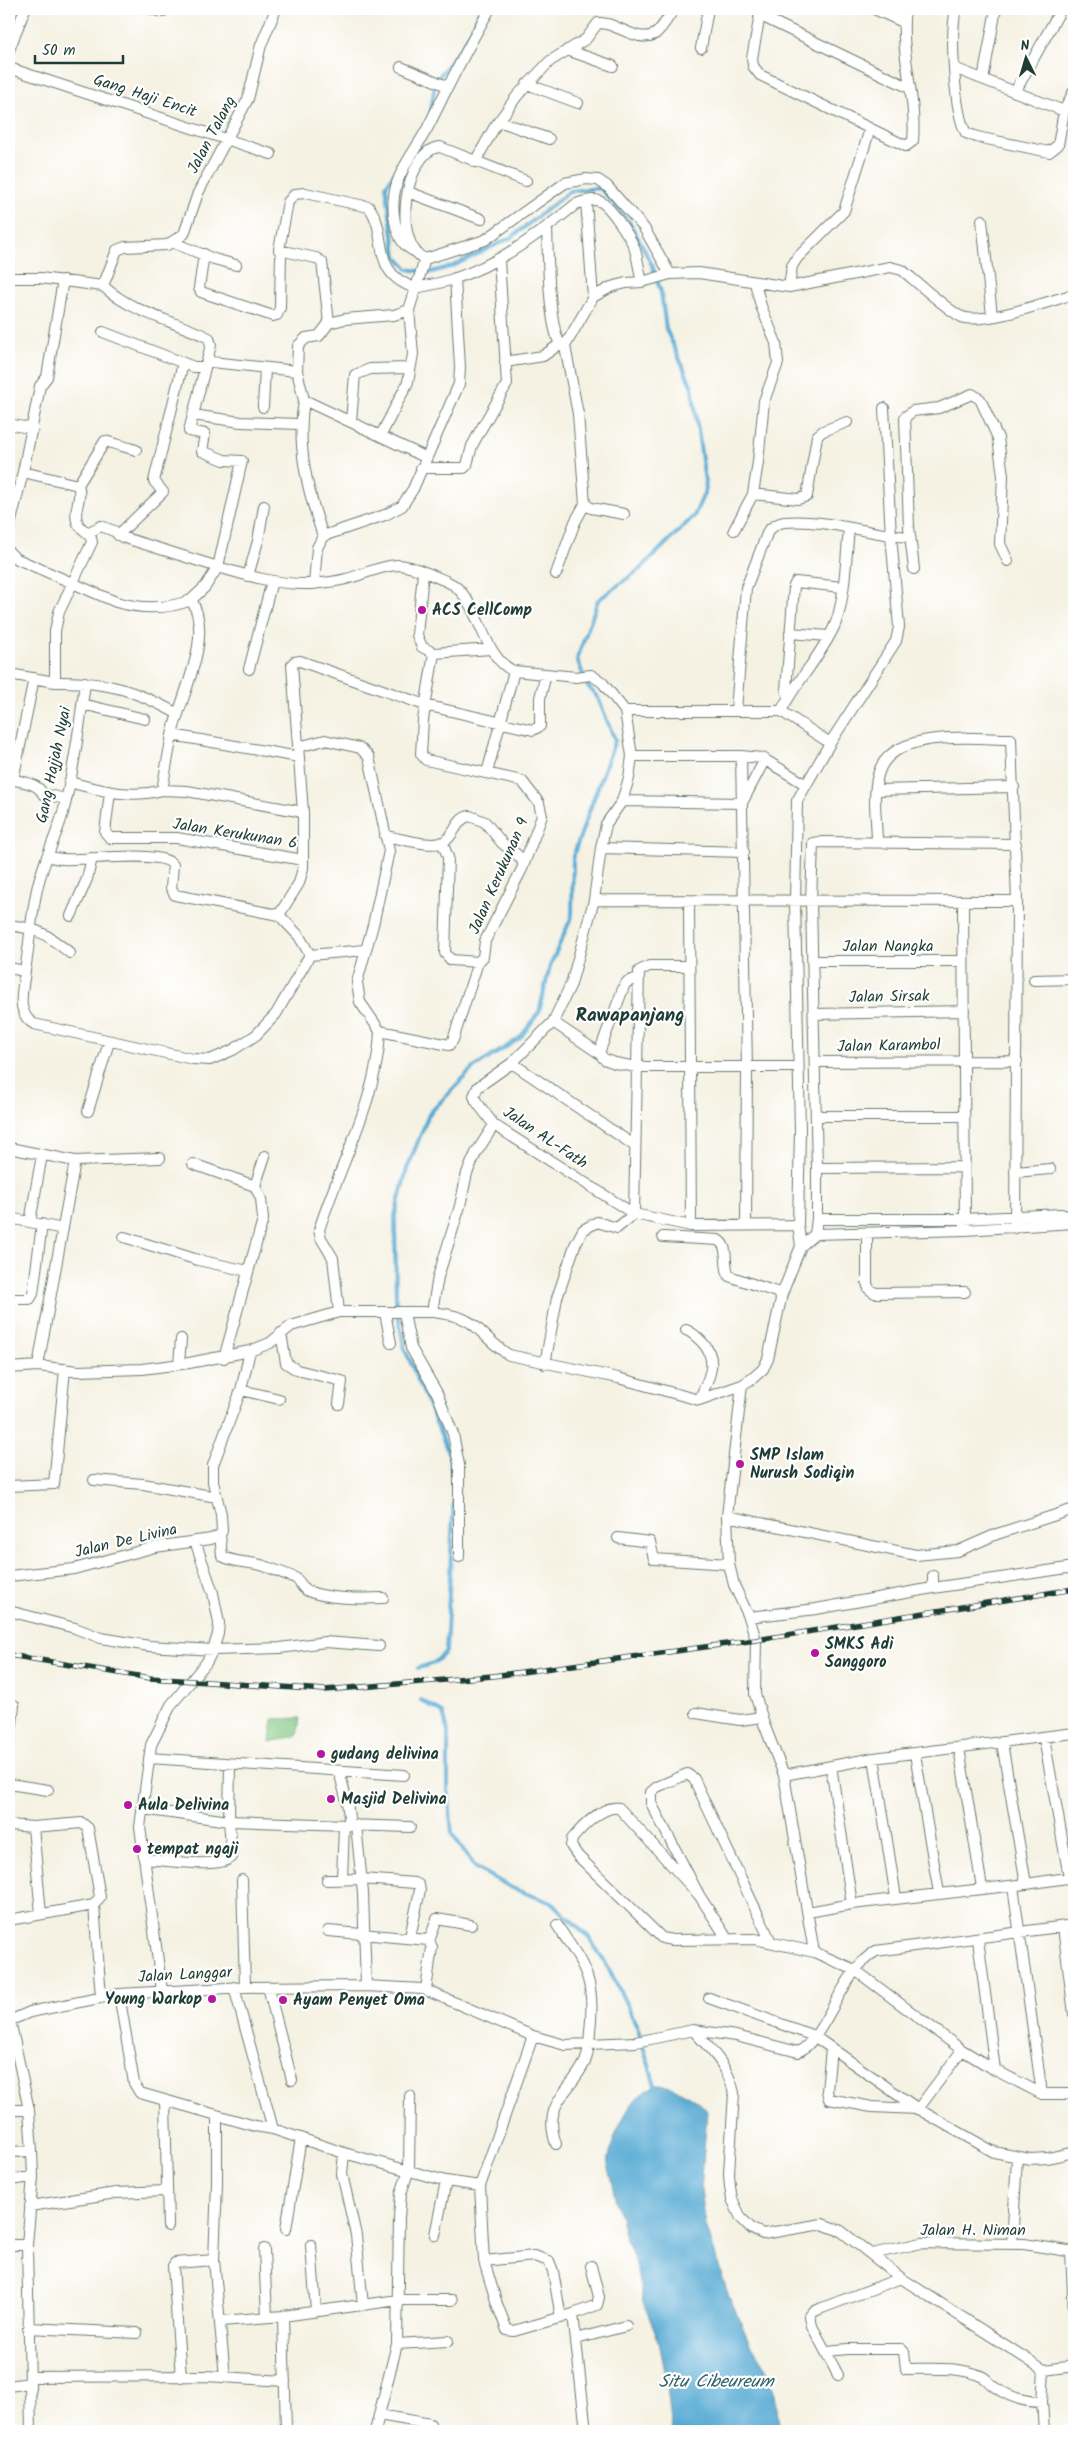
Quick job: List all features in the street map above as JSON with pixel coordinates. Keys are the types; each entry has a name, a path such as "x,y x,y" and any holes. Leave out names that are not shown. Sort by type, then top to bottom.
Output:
{"street":[{"path":"9,50 25,9"},
{"path":"151,9 162,12"},
{"name":"Jalan Talang","path":"174,243 184,234 198,193 248,99 261,45 276,9"},
{"path":"365,9 383,9"},
{"path":"416,252 406,248 401,240 394,213 394,193 403,165 427,129 443,85 490,9"},
{"path":"475,162 499,121 527,84 550,61 586,39 598,24 605,23 634,34 646,36 655,34 674,9"},
{"path":"701,48 708,9"},
{"path":"874,9 903,22"},
{"path":"905,9 903,22 915,120 913,141 910,144 902,145 766,78 756,71 752,58 760,12 910,88"},
{"path":"956,9 952,40 954,68 963,128 969,135 1049,152 1058,145 1064,111 1074,91"},
{"path":"982,79 996,9"},
{"path":"1015,92 1061,9"},
{"path":"567,50 612,66"},
{"path":"401,67 443,85"},
{"name":"Gang Haji Encit","path":"9,68 228,138 271,154"},
{"path":"954,68 1064,111"},
{"path":"527,84 578,104"},
{"path":"499,121 549,139"},
{"path":"789,287 792,266 797,258 844,211 870,129"},
{"path":"424,263 416,252 405,226 404,214 408,192 426,152 440,147 526,181"},
{"path":"424,263 485,240 565,183 586,179 598,180 607,186 644,228 668,274"},
{"path":"408,192 481,219"},
{"path":"204,254 199,288 201,292 273,316 277,315 280,308 281,252 279,247 288,202 295,194 305,193 362,204 372,210 384,260 390,272 402,283 416,286 455,278 499,260 547,227 576,204 586,200 600,201 607,206 626,232 646,281"},
{"path":"586,200 593,297"},
{"path":"982,220 992,316"},
{"path":"547,227 550,285 556,336 563,345 578,414 584,504 575,522 556,574"},
{"path":"103,286 116,250 174,243 204,254 214,260 236,265"},
{"path":"281,252 316,258 322,262 329,323"},
{"path":"421,468 464,468 467,465 472,446 507,384 499,260"},
{"path":"381,436 408,382 413,354 409,310 424,263"},
{"path":"505,362 543,356 563,345 593,297 611,287 646,281 668,274 699,273 789,287 890,267 902,270 962,317 992,316 1074,294"},
{"path":"9,278 63,280 103,286 114,296 144,313 209,338 211,345 189,431 205,434 202,451 224,460 242,461 218,567 205,587 191,600 166,607 130,606 116,602 16,558 9,552"},
{"path":"323,536 396,510 413,488 425,457 459,384 460,367 455,278"},
{"path":"9,529 10,514 23,472 33,429 40,386 47,377 63,280"},
{"path":"734,530 753,494 764,401 778,364 778,353 755,283"},
{"path":"314,584 317,548 323,536 306,476 300,424 304,400 297,371 298,346 306,338 319,336 329,323 345,319 394,315 409,310"},
{"path":"104,332 194,367 206,363 297,371"},
{"path":"118,535 163,492 154,481 183,363"},
{"path":"351,420 355,374 370,369 410,368"},
{"path":"263,404 262,407 265,369"},
{"path":"9,1368 38,1366 65,1369 142,1369 224,1358 250,1352 270,1343 291,1326 339,1312 432,1312 454,1315 475,1326 498,1348 509,1355 618,1378 699,1400 742,1384 758,1373 768,1359 782,1294 800,1246 798,1225 800,1130 797,1067 803,902 797,801 805,784 898,635 905,417 913,411 939,408 972,394 980,398 999,444 1003,476 1000,544 1008,561"},
{"path":"304,400 351,420 425,457"},
{"path":"884,408 901,536 914,569"},
{"path":"193,415 241,422 300,424"},
{"path":"753,494 798,499 807,496 817,436 823,431 847,422"},
{"path":"9,424 33,429"},
{"path":"78,485 105,441 136,450"},
{"path":"23,472 78,485"},
{"path":"54,682 55,631 59,612 92,542 88,532 78,525 76,520 81,493 78,485"},
{"path":"584,504 591,508 624,514"},
{"path":"248,576 258,540 264,506"},
{"path":"736,710 746,588 768,531 774,525 784,522 901,536"},
{"path":"88,532 102,526 118,535 248,576 272,581 314,584 344,580 397,565 450,583 459,590 481,625 496,658 505,668 514,671 576,677 591,674 602,682 625,711 781,711 830,743"},
{"path":"781,711 828,636 837,617 849,529"},
{"path":"423,573 417,635 422,647 434,653 491,649"},
{"path":"250,669 272,581"},
{"path":"789,696 786,690 794,586 796,582 842,587"},
{"path":"162,790 172,735 197,653 199,617 191,600"},
{"path":"790,633 828,636"},
{"path":"426,706 434,653"},
{"path":"279,915 302,876 303,860 303,812 292,665 297,661 426,706 533,730 540,726 540,698 546,674"},
{"path":"487,774 514,671"},
{"path":"9,674 54,682 85,682 115,686 157,702 178,714"},
{"path":"34,678 11,779 40,788 44,794 66,799"},
{"name":"Gang Hajjah Nyai","path":"85,682 66,799 38,883 29,928 22,1010 26,1020 40,1026 108,1042"},
{"path":"82,704 145,719"},
{"name":"Jalan Kerukunan 9","path":"426,706 421,754 423,757 522,781 542,808 542,816 511,894 485,941 483,957 478,962 451,960 445,953 448,856 442,842"},
{"name":"Jalan AL-Fath","path":"625,711 632,756 622,801 609,818 601,848 594,900 571,984 553,1022 512,1063 478,1087 475,1092 476,1101 494,1125 634,1214 691,1226 798,1225"},
{"path":"172,735 299,752 325,740 360,748 369,757 389,857 357,982 360,1002 380,1031 378,1058 369,1099 319,1230 320,1238 334,1258 339,1312"},
{"path":"877,843 876,790 878,776 883,763 898,748 925,740 1012,738 1016,844 1018,1061 1015,1228"},
{"path":"632,756 741,756 765,759 805,784"},
{"path":"741,756 747,1066 746,1226"},
{"path":"742,803 765,759"},
{"path":"69,782 110,792 133,795 162,790 187,791 303,812"},
{"path":"876,790 1014,788"},
{"name":"Jalan Kerukunan 6","path":"110,792 105,832 110,838 177,838 303,860"},
{"path":"622,801 742,803"},
{"path":"386,836 427,844 442,842 449,838 461,820 470,816 485,822 502,843 521,858 523,864"},
{"path":"815,1234 818,1219 814,961 803,902 813,844 1016,844"},
{"path":"601,848 744,852"},
{"path":"47,856 64,859 166,859 173,865 171,888 175,895 279,915 299,936 310,955"},
{"path":"71,916 87,879 92,858"},
{"path":"594,900 689,902 1017,901"},
{"path":"964,901 964,1230"},
{"path":"689,902 691,1226"},
{"path":"9,925 29,928 46,934 70,953"},
{"path":"310,955 365,950"},
{"path":"88,1112 108,1042 142,1046 193,1059 210,1060 233,1050 260,1030 276,1014 310,955"},
{"name":"Jalan Nangka","path":"814,961 963,961"},
{"path":"380,1031 450,1045 478,962"},
{"path":"545,1364 558,1298 575,1245 583,1230 596,1222 617,1228 634,1214 639,971 649,966 689,966"},
{"path":"9,968 25,971"},
{"path":"599,1052 624,986 627,982 638,978"},
{"path":"1034,980 1074,979"},
{"name":"Jalan Sirsak","path":"814,1014 964,1011"},
{"path":"553,1022 599,1052 604,1059 636,1067 797,1067"},
{"name":"Jalan Karambol","path":"815,1062 1018,1061"},
{"path":"512,1063 635,1146"},
{"path":"816,1116 964,1116"},
{"path":"432,1312 438,1277 460,1206 467,1173 476,1153 494,1125"},
{"path":"800,1130 816,1128"},
{"path":"9,1148 75,1161 160,1158"},
{"path":"30,1222 42,1155"},
{"path":"224,1358 263,1219 261,1199 255,1186 265,1156"},
{"path":"38,1366 75,1161"},
{"path":"193,1164 255,1186"},
{"path":"817,1168 964,1167"},
{"path":"1015,1172 1050,1169"},
{"path":"818,1219 964,1219 1062,1214 1074,1223"},
{"path":"10,1218 63,1226"},
{"path":"800,1246 815,1234 1015,1228 1074,1223"},
{"path":"9,1303 14,1298 30,1299 33,1294 42,1224"},
{"path":"867,1233 867,1283 869,1289 875,1293 965,1292"},
{"path":"124,1237 198,1260 248,1272"},
{"path":"663,1237 718,1240 725,1249 726,1270 729,1276 782,1294"},
{"path":"391,1343 396,1313"},
{"path":"396,1313 411,1348 437,1393 453,1434 459,1465 459,1557"},
{"path":"686,1330 700,1340 711,1354 712,1372 699,1400"},
{"path":"281,1333 286,1363 297,1370 342,1381 339,1404"},
{"path":"179,1364 181,1339"},
{"path":"250,1352 241,1390 212,1474 222,1523 220,1535 222,1556 229,1560 262,1565 294,1578 307,1591 329,1597 383,1598"},
{"path":"9,1486 54,1484 65,1369"},
{"path":"742,1384 727,1516 729,1564 734,1585 749,1617 756,1640 755,1694 784,1774 814,1952"},
{"path":"241,1390 279,1399"},
{"path":"94,1480 143,1484 217,1497"},
{"path":"727,1516 916,1555 958,1551 997,1534 1074,1510"},
{"path":"195,1541 220,1535"},
{"path":"618,1538 650,1542 654,1559 729,1564"},
{"name":"Jalan De Livina","path":"9,1576 74,1569 155,1547 195,1541 213,1593 219,1623 213,1650 206,1663 171,1705 151,1745 142,1809 140,1838 162,1991"},
{"path":"749,1617 816,1609 933,1588 1074,1567"},
{"path":"933,1576 933,1588"},
{"path":"9,1611 119,1641 213,1650 280,1648 325,1642 379,1646"},
{"path":"10,1740 15,1705"},
{"path":"696,1713 740,1720 762,1717"},
{"path":"784,1774 874,1758 1074,1733"},
{"path":"808,1912 896,1898 1013,1886 1071,1877 1044,1738"},
{"path":"1002,1743 1026,1884"},
{"path":"959,1748 982,1888"},
{"path":"915,1754 939,1893"},
{"path":"149,1758 404,1775"},
{"path":"874,1758 896,1898"},
{"path":"144,1860 214,1863 228,1860 233,1851 229,1821 230,1764"},
{"path":"831,1766 852,1904"},
{"path":"339,1771 362,1879 366,1986"},
{"path":"728,1940 699,1895 650,1797 657,1787 687,1774 694,1779 771,1942"},
{"path":"9,1784 48,1790"},
{"path":"699,1895 619,1808 612,1806 572,1839 572,1846 578,1856 662,1938 672,1940 755,1940 814,1952 855,1970 962,2050 995,2070 1042,2094 1074,2094"},
{"path":"142,1809 229,1821 410,1827"},
{"path":"9,1825 33,1827 82,1823 88,1828 100,1897 94,1905 100,1997"},
{"path":"342,1880 350,1825"},
{"path":"33,1827 41,1914"},
{"path":"327,1880 362,1879 415,1882 419,1885 420,1890 410,1937"},
{"path":"242,1880 245,1987"},
{"path":"1013,1886 1042,2094"},
{"path":"9,1920 94,1905"},
{"path":"428,1941 437,1920 471,1925"},
{"path":"556,2144 551,2129 553,2111 560,2095 584,2063 593,2003 591,1985 585,1969 557,1925"},
{"name":"Jalan Langgar","path":"9,2020 30,2012 119,1994 234,1987 366,1986 426,1990 533,2036 565,2045 636,2042 656,2036 693,2030 736,2036 790,2052 804,2050 855,1970 867,1956 876,1951 1074,1925"},
{"path":"1063,1927 1074,2014"},
{"path":"328,1931 410,1937 428,1941 432,1947 426,1990"},
{"path":"978,1939 995,2070"},
{"path":"234,1987 273,2129"},
{"path":"268,1987 292,2080"},
{"path":"119,1994 136,2089 140,2093 273,2129 344,2153 446,2181 480,2186"},
{"path":"709,1998 814,2036 918,2108 994,2152 1017,2158 1048,2158 1074,2152"},
{"path":"9,2020 29,2110 32,2151 33,2178 27,2245 31,2431"},
{"path":"693,2030 722,2062 731,2081 734,2093 729,2173 732,2199 741,2218 752,2229 763,2234 822,2224 841,2231 901,2278 1044,2370 1074,2366"},
{"path":"533,2036 480,2186 484,2261 499,2312 507,2330 514,2331 561,2318 599,2302 592,2266"},
{"path":"832,2048 827,2091 828,2099 872,2107 918,2108"},
{"path":"918,2108 962,2050"},
{"path":"375,2431 397,2344 400,2204 409,2170 410,2096"},
{"path":"164,2101 168,2226"},
{"path":"9,2110 29,2110"},
{"path":"217,2115 214,2260 225,2377"},
{"path":"286,2229 301,2138"},
{"path":"9,2152 32,2151"},
{"path":"344,2153 343,2183 356,2234 364,2305"},
{"path":"1012,2244 1017,2158"},
{"path":"9,2180 33,2178"},
{"path":"435,2235 446,2181"},
{"path":"30,2206 116,2193 166,2191"},
{"name":"Jalan H. Niman","path":"872,2254 921,2243 1012,2244 1042,2246 1073,2252"},
{"path":"9,2245 27,2245"},
{"path":"311,2245 316,2311"},
{"path":"264,2249 267,2317"},
{"path":"1073,2252 1074,2315"},
{"path":"484,2261 534,2256 549,2261 553,2271 561,2318"},
{"path":"181,2376 173,2266 175,2263 214,2260"},
{"path":"838,2375 827,2351 812,2326 810,2316 813,2312 901,2278"},
{"path":"221,2322 283,2316 398,2300 452,2300"},
{"path":"573,2314 586,2431"},
{"path":"283,2316 286,2431"},
{"path":"576,2339 626,2326"},
{"path":"28,2328 137,2333"},
{"path":"397,2344 448,2341"},
{"path":"827,2351 900,2349 904,2352 906,2368 937,2368 972,2374 983,2377 991,2385 1013,2398 1025,2402 1042,2402"},
{"path":"1044,2370 1042,2402 1044,2431"},
{"path":"9,2386 30,2380 181,2376 285,2381"},
{"path":"379,2415 430,2424"}],"green space":[{"path":"300,1718 297,1736 270,1742 273,1719"}],"water":[{"name":"Situ Cibeureum","path":"655,2085 669,2087 684,2093 697,2101 707,2111 701,2190 706,2226 727,2291 750,2344 767,2370 775,2394 780,2431 672,2431 666,2376 659,2342 643,2302 635,2261 624,2234 608,2168 613,2142 626,2114 642,2093"}],"waterway":[{"path":"431,112 435,82 462,46 474,26 480,9"},
{"path":"410,148 386,186 396,256 408,269 428,273 453,266 512,237 570,191 600,188 631,224 652,265 661,292 666,329 692,387 706,489 694,516 640,569 598,600 577,659 587,685 598,698 615,740 573,856 572,916 550,966 539,1012 520,1038 472,1069 429,1114 407,1169 395,1215 396,1302 404,1347 450,1457 454,1494 446,1652 434,1663 418,1668"},
{"path":"421,1700 443,1713 448,1732 448,1788 452,1834 476,1868 512,1888 552,1903 588,1936 610,1971 637,2026 655,2085"}],"railway":[{"path":"9,1655 150,1678 325,1690 493,1676 756,1640 1074,1589"}],"place":[{"name":"ACS CellComp","path":"422,610"},
{"name":"SMP Islam Nurush Sodiqin","path":"740,1464"},
{"name":"SMKS Adi Sanggoro","path":"815,1653"},
{"name":"gudang delivina","path":"321,1754"},
{"name":"Masjid Delivina","path":"331,1799"},
{"name":"Aula Delivina","path":"128,1805"},
{"name":"tempat ngaji","path":"137,1849"},
{"name":"Young Warkop","path":"212,1999"},
{"name":"Ayam Penyet Oma","path":"283,2000"}],"district":[{"name":"Rawapanjang","path":"630,1016"}]}
